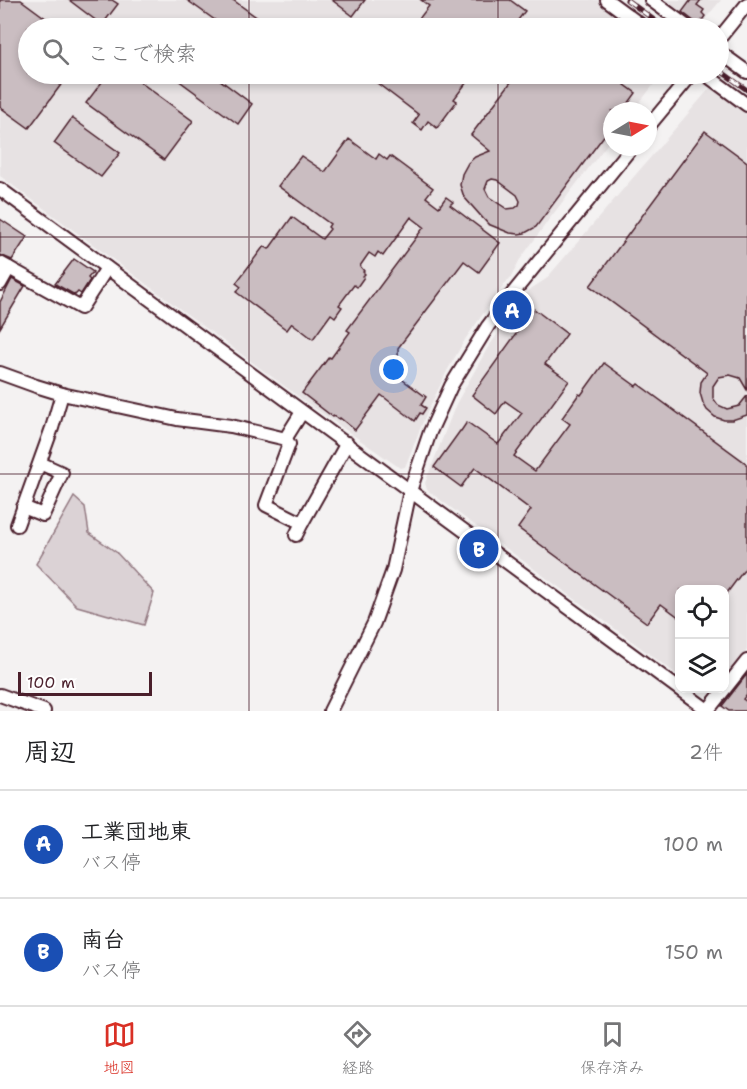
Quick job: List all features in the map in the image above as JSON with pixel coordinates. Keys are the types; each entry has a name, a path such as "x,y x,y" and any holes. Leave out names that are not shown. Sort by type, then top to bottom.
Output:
{"street":[{"path":"607,0 631,18"},
{"path":"651,0 675,18"},
{"path":"729,26 747,4"},
{"path":"729,59 747,72"},
{"path":"657,116 684,84"},
{"path":"719,84 747,105"},
{"path":"330,711 374,623 393,570 410,491 437,414 451,386 488,326 625,156"},
{"path":"0,189 709,711 747,661"},
{"path":"0,284 5,266 81,308 107,268"},
{"path":"0,373 62,394 177,419 231,426 286,439 289,444 266,505 302,523"},
{"path":"16,525 40,463 62,394"},
{"path":"286,439 302,412"},
{"path":"296,536 347,443"},
{"path":"23,507 43,515 62,473 40,463"},
{"path":"0,695 44,711"}],"shaded area":[{"path":"0,0 600,0 624,18 18,18 18,84 654,84 640,102 603,102 603,150 550,218 519,261 511,277 466,338 424,419 405,467 400,468 310,405 0,176"},
{"path":"661,0 721,0 706,18 685,18"},
{"path":"715,87 747,111 747,650 729,674 729,585 675,585 675,673 427,490 425,483 456,404 487,349 529,290 546,279 652,156 657,156 657,150 710,88"},
{"path":"74,497 85,507 89,533 116,552 154,593 144,625 77,606 36,564"}],"building":[{"path":"0,0 21,0 45,18 18,18 18,84 62,84 29,128 0,107"},
{"path":"69,0 112,0 118,4 107,18 93,18"},
{"path":"187,0 233,0 258,18 212,18"},
{"path":"332,0 365,0 353,16"},
{"path":"421,0 510,0 525,11 520,18 420,18 429,6"},
{"path":"691,0 701,0 697,5 704,10 702,13 705,16 704,18 690,18 682,12"},
{"path":"100,84 143,84 193,121 164,160 86,103"},
{"path":"184,84 225,84 252,104 238,124"},
{"path":"378,84 465,84 454,99 457,101 437,128 428,121 422,130 413,123 419,115"},
{"path":"509,84 624,84 636,93 630,102 603,102 603,137 536,227 525,233 510,233 488,224 464,197 460,185 462,174 468,163 475,157 490,151 471,135","holes":["497,180 517,195 520,201 515,208 507,209 489,197 485,189 488,181"]},
{"path":"72,118 120,153 101,177 54,143"},
{"path":"705,131 747,162 747,390 740,378 730,375 719,377 713,386 713,398 718,405 727,409 739,406 747,396 747,415 732,420 715,417 703,403 700,393 701,382 707,373 590,286"},
{"path":"349,139 376,159 379,154 387,160 390,156 433,188 426,197 439,207 446,197 453,202 450,205 500,243 479,272 464,261 398,348 399,377 426,397 421,405 426,408 422,414 420,413 415,421 381,395 355,430 340,418 333,417 302,393 329,357 331,358 350,332 347,330 424,227 411,217 383,256 378,252 375,257 369,253 360,266 364,271 364,277 357,287 354,285 339,305 342,307 335,317 331,314 313,339 292,323 287,330 236,292 241,287 236,283 264,246 269,249 292,217 322,239 330,229 328,227 330,224 278,186 301,156 325,172"},
{"path":"0,219 27,237 12,260 0,255"},
{"path":"74,259 93,272 81,294 78,292 75,295 55,284"},
{"path":"12,279 25,286 0,328 0,302"},
{"path":"534,309 567,334 545,364 569,381 514,456 535,471 570,424 562,418 604,363 636,386 638,384 747,464 747,566 729,590 729,585 675,585 675,614 661,604 647,623 518,528 531,510 475,468 461,487 434,467 467,422 498,444 522,413 505,401 496,414 472,395"},
{"path":"747,674 747,694 743,699 747,702 747,711 729,711 722,706"}],"railway":[{"path":"627,0 651,18"},
{"path":"729,77 747,90"}],"place":[{"name":"工業団地東","path":"512,310"},
{"name":"南台","path":"479,549"}]}
